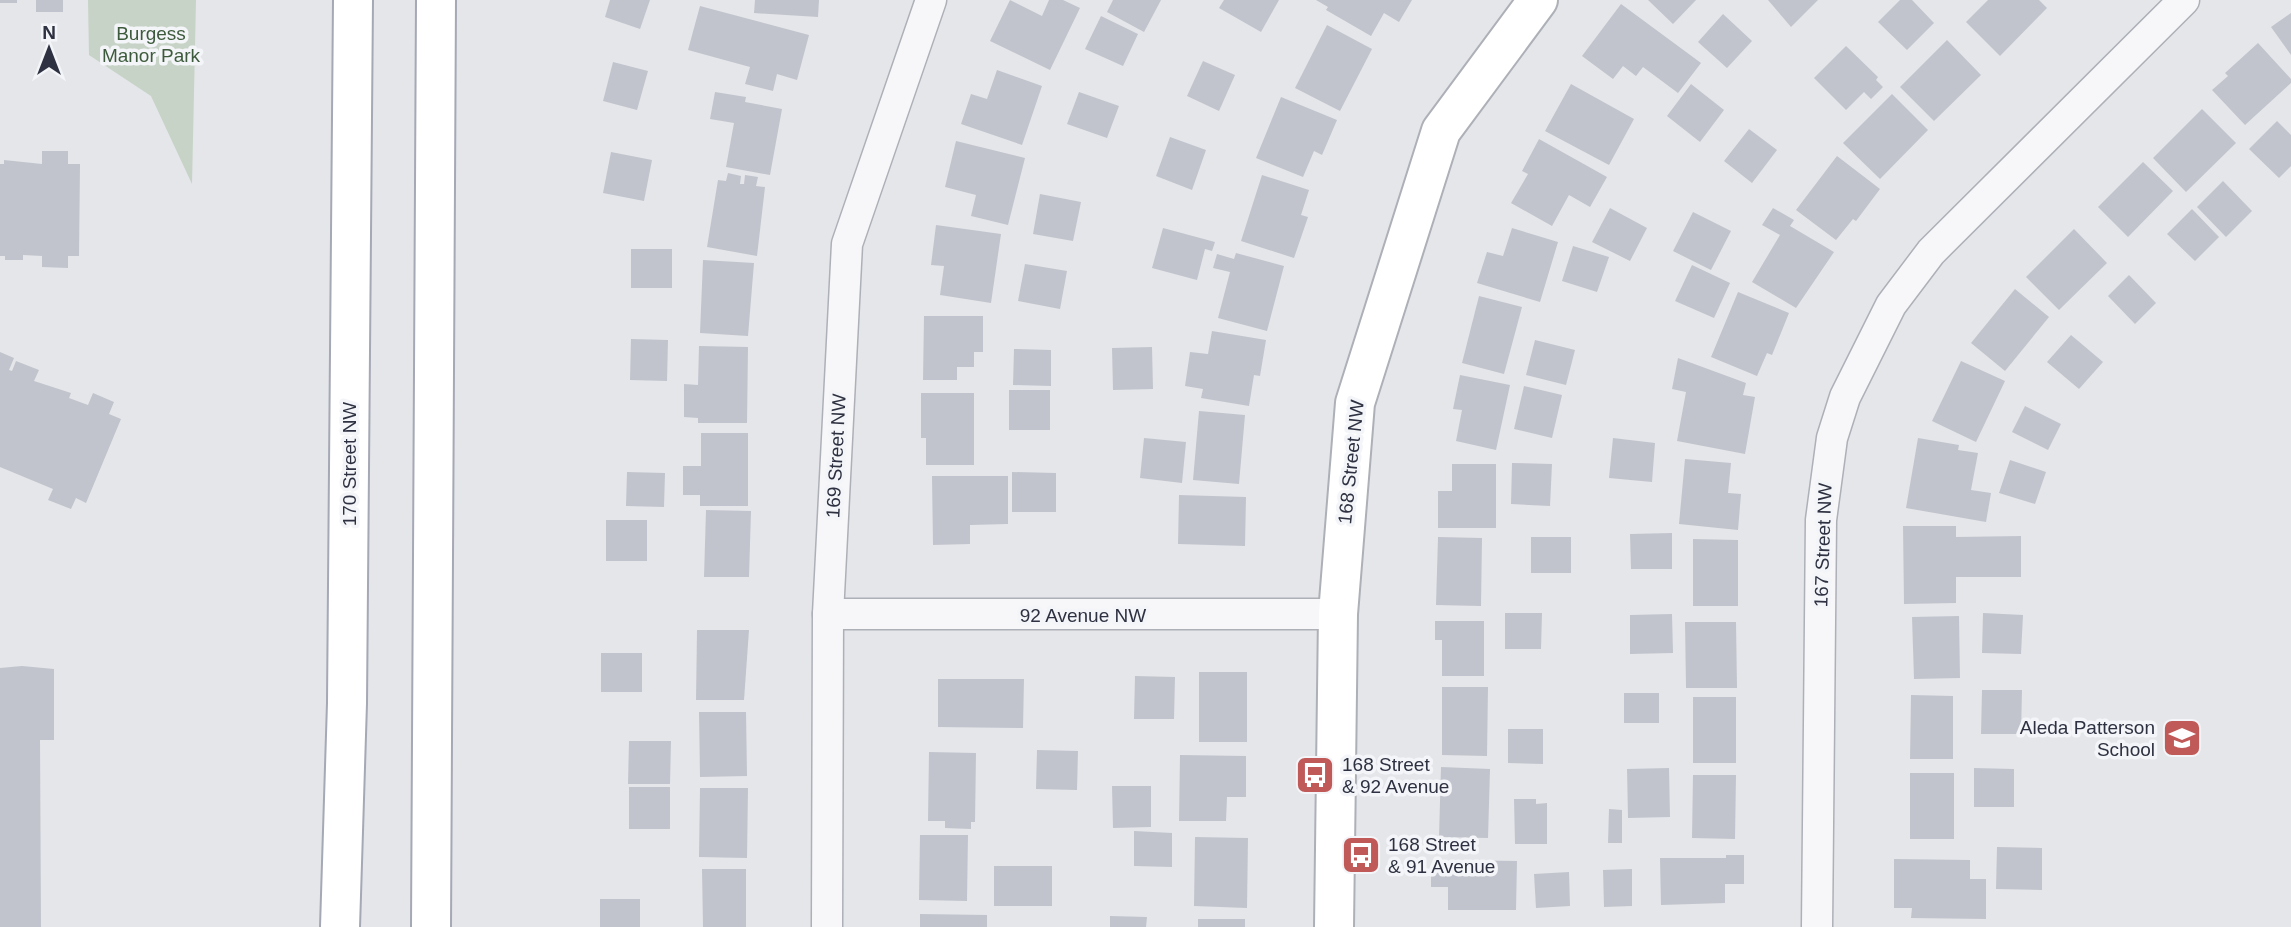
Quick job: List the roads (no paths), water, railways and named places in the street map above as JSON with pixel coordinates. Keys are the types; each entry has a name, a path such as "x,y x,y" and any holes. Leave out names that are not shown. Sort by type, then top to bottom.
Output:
{"main road":[{"name":"170 Street NW","path":"340,927 347,703 353,0"},
{"path":"431,927 436,0"},
{"name":"168 Street NW","path":"1334,927 1338,614 1354,403 1441,131 1538,0"}],"street":[{"name":"169 Street NW","path":"827,927 828,614 847,244 931,0"},
{"name":"167 Street NW","path":"1817,927 1821,520 1832,438 1845,397 1891,305 1931,252 2184,0"},
{"name":"92 Avenue NW","path":"828,614 1338,614"}],"place":[{"name":"Aleda Patterson School","path":"2182,738"},
{"name":"168 Street & 92 Avenue","path":"1315,775"},
{"name":"168 Street & 91 Avenue","path":"1361,855"}],"park label":[{"name":"Burgess Manor Park","path":"151,44"}]}
